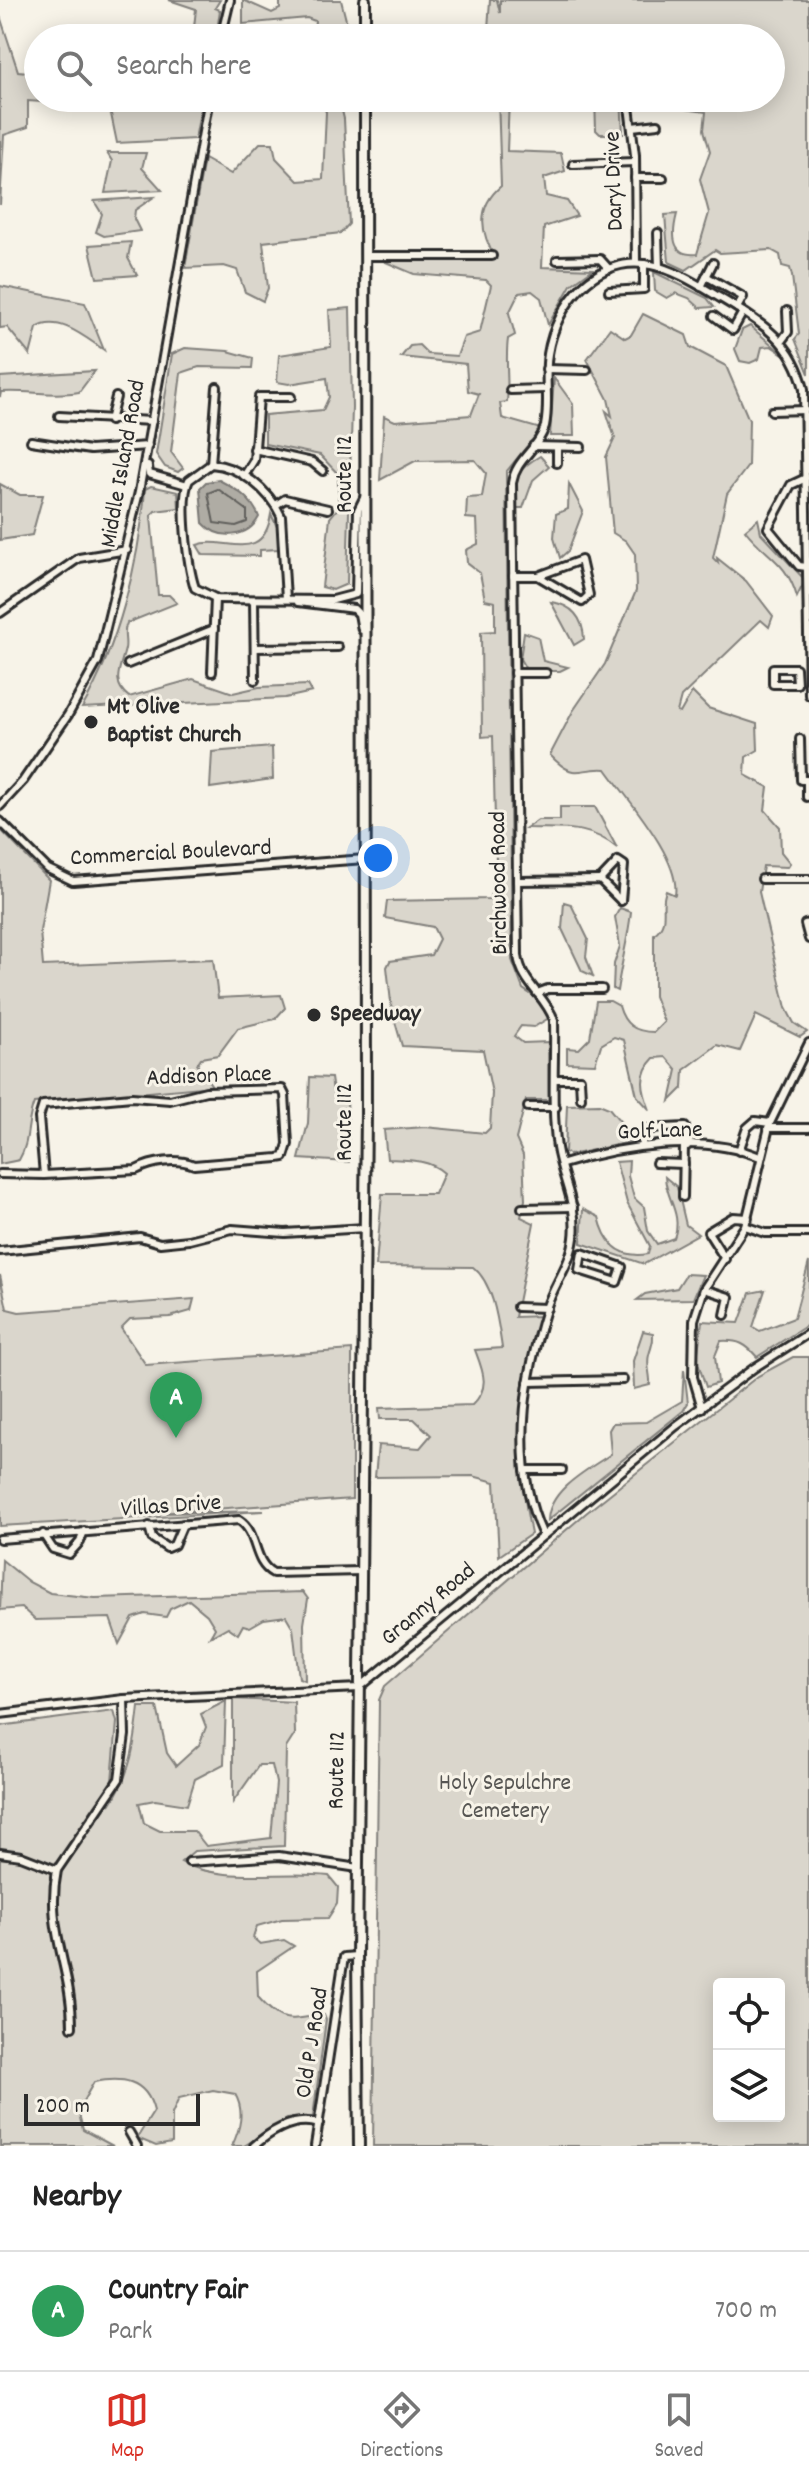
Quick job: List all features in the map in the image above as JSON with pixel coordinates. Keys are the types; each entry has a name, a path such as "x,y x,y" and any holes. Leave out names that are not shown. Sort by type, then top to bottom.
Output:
{"main road":[{"path":"365,0 365,24"},
{"name":"Route 112","path":"359,2146 357,1956 367,685 365,112"}],"street":[{"path":"224,24 230,0"},
{"name":"Middle Island Road","path":"0,806 23,781 68,715 98,661 139,492 207,112"},
{"name":"Daryl Drive","path":"630,112 640,264"},
{"path":"632,127 658,124"},
{"path":"573,164 635,162"},
{"path":"635,178 663,178"},
{"path":"658,233 659,267"},
{"path":"365,256 492,256"},
{"path":"557,260 600,259 609,269"},
{"path":"701,287 713,263"},
{"path":"609,291 644,289 640,264 659,267 740,310 782,340 800,371 805,410 808,516 809,695"},
{"name":"Birchwood Road","path":"542,1533 527,1492 528,1382 547,1308 571,1248 573,1207 558,1151 554,1020 548,1004 519,967 512,483 517,464 545,426 546,369 553,333 566,305 586,281 609,269 640,264"},
{"path":"706,276 743,297 733,330 714,316"},
{"path":"782,340 788,332 787,311"},
{"path":"546,369 587,370"},
{"path":"186,486 211,464 217,387"},
{"path":"510,390 546,389"},
{"path":"110,421 116,397"},
{"path":"244,476 254,460 259,397 291,397"},
{"path":"772,411 805,410"},
{"path":"59,416 152,421"},
{"path":"31,441 90,450 148,445 147,473 186,486"},
{"path":"533,446 581,447"},
{"path":"557,447 557,463"},
{"path":"254,449 312,462 323,471"},
{"path":"211,464 222,465 244,476 276,505 281,516 286,599"},
{"path":"806,478 791,485 768,528 799,566 807,567"},
{"path":"139,492 144,482 150,480 186,486"},
{"path":"186,486 195,588 215,598 254,600 346,599 356,594 358,510 366,494"},
{"path":"276,505 285,499 328,509"},
{"path":"0,613 79,558 127,550"},
{"path":"513,576 538,576 581,560 589,595 582,602 538,576"},
{"path":"212,672 215,598"},
{"path":"286,599 315,605 347,606 359,614 363,681 367,685"},
{"path":"254,600 255,680"},
{"path":"128,664 214,629"},
{"path":"255,648 338,647"},
{"path":"797,684 796,668 773,668 773,684 797,684 809,684"},
{"path":"514,673 546,673"},
{"path":"800,739 805,770 801,780 807,780 807,797"},
{"name":"Commercial Boulevard","path":"0,821 48,869 73,881 365,859"},
{"path":"517,881 600,880 621,901 624,865 618,861 600,880"},
{"path":"762,879 809,879"},
{"path":"809,923 805,924 809,939"},
{"path":"537,993 548,989 602,989"},
{"path":"702,1408 693,1377 691,1349 694,1320 704,1289 745,1226 769,1126 809,1043"},
{"path":"556,1079 580,1079 581,1098"},
{"name":"Addison Place","path":"0,1174 44,1175 136,1170 150,1164 183,1160 194,1165 284,1157 288,1144 285,1095 282,1089 271,1087 206,1091 170,1100 132,1097 43,1105 39,1118 44,1175"},
{"path":"528,1107 556,1107"},
{"path":"739,1151 750,1125 755,1121 769,1126 809,1128"},
{"path":"641,1146 647,1129 685,1127 683,1197"},
{"name":"Golf Lane","path":"563,1164 641,1146 686,1146 739,1151 760,1157"},
{"path":"656,1163 684,1164"},
{"path":"522,1208 573,1207"},
{"path":"725,1259 708,1232 733,1217 748,1218"},
{"path":"745,1226 765,1233 809,1233"},
{"path":"0,1251 140,1237 160,1243 189,1240 232,1229 273,1233 365,1228"},
{"path":"571,1248 622,1267 617,1282 579,1270 582,1253"},
{"path":"704,1289 729,1297 725,1315"},
{"path":"517,1307 547,1308"},
{"name":"Granny Road","path":"359,1688 542,1533 754,1368 809,1333"},
{"path":"528,1382 623,1380"},
{"path":"525,1470 562,1470"},
{"name":"Villas Drive","path":"0,1539 239,1520 250,1529 261,1561 273,1573 361,1571"},
{"path":"149,1526 152,1538 167,1548 174,1545 183,1524"},
{"path":"43,1534 53,1549 69,1554 80,1542 84,1531"},
{"path":"0,1714 124,1699 359,1688"},
{"path":"72,2027 70,1984 53,1928 57,1870 119,1779 125,1735 124,1699"},
{"path":"0,1853 21,1856 57,1870"},
{"path":"189,1862 279,1856 358,1868"},
{"name":"Old P J Road","path":"315,2146 344,1957 357,1956"},
{"path":"254,2146 291,2123 307,2120 319,2124"},
{"path":"129,2132 137,2146"}],"green space":[{"path":"169,0 220,0 215,8 220,10 218,24 194,24 196,9"},
{"path":"243,0 272,13 280,9 280,0 341,0 347,24 315,24 315,21 307,18 243,24"},
{"path":"490,0 497,0 500,13 500,0 809,0 809,374 795,339 799,334 792,276 790,268 782,266 780,255 771,250 720,253 715,250 686,270 669,262 665,215 677,214 674,236 677,248 688,254 697,254 709,213 700,179 710,151 704,130 706,112 785,112 785,24 488,24"},
{"path":"0,16 18,71 24,72 24,112 28,112 28,127 4,135 0,205"},
{"path":"108,112 200,112 195,139 117,143"},
{"path":"326,112 342,112 349,224 341,233 263,242 268,288 263,301 245,292 237,270 224,266 185,268 204,159 231,174 260,143 273,143 276,158 298,181 323,179"},
{"path":"498,112 508,112 507,151 561,153 565,171 544,178 546,196 567,201 577,216 544,227 542,267 593,269 571,285 548,325 541,298 532,291 519,293 509,313 515,335 508,339 507,402 500,403 502,418 541,429 506,472 512,960 523,989 539,1000 549,1018 534,1027 521,1026 514,1036 523,1043 548,1042 549,1100 526,1100 516,1139 523,1155 525,1200 521,1217 534,1223 515,1317 542,1316 528,1368 522,1424 523,1480 531,1534 499,1556 495,1482 473,1476 375,1477 378,1445 420,1448 431,1435 414,1419 380,1419 379,1408 472,1405 482,1392 484,1379 475,1350 502,1348 490,1293 473,1267 376,1266 382,1194 435,1194 444,1173 425,1163 387,1159 384,1130 425,1127 485,1133 490,1128 492,1093 483,1050 402,1046 392,1011 387,967 390,961 431,955 439,939 433,927 385,918 387,901 490,899 496,863 493,736 482,737 481,632 495,631 495,602 485,600 480,573 467,563 466,550 478,544 477,519 466,518 467,498 482,497 486,473 475,460 415,461 380,480 384,416 395,421 471,415 479,394 468,391 466,364 401,357 410,346 419,345 428,354 457,356 464,337 480,332 491,285 486,280 414,274 381,260 496,259 483,221 487,203 501,186"},
{"path":"595,112 622,112 623,134 600,134 596,130"},
{"path":"107,153 146,153 142,168 162,190 105,193 112,161"},
{"path":"154,197 135,210 134,219 140,231 104,236 96,232 102,214 94,201"},
{"path":"131,242 128,258 137,275 97,278 89,245"},
{"path":"654,272 707,298 714,307 700,308 689,298 676,293 667,298 655,291"},
{"path":"0,286 85,303 104,350 72,329 45,324 37,328 30,355 7,327 0,328"},
{"path":"350,308 352,407 347,584 333,590 322,587 330,518 338,508 338,474 320,455 265,444 265,415 323,410 329,397 327,378 289,384 277,382 279,355 331,347 329,310"},
{"path":"643,314 686,335 690,347 726,366 749,420 748,466 727,494 713,558 746,581 773,616 769,627 761,620 681,697 677,712 680,713 692,692 708,708 757,724 758,750 746,757 745,775 768,787 765,810 780,827 781,852 790,863 787,867 763,866 759,892 786,1008 794,1023 807,1032 800,1037 756,1015 740,1051 717,1045 684,1070 683,1088 670,1101 677,1070 666,1057 654,1058 643,1082 650,1110 637,1096 624,1040 614,1037 601,1045 595,1064 567,1063 567,1048 579,1049 590,1038 596,1001 610,1001 619,1006 624,1018 635,1029 654,1032 664,1022 654,996 654,934 662,924 666,891 675,895 675,880 670,864 651,830 606,769 571,771 550,755 573,711 605,664 636,591 635,554 626,541 613,533 606,457 615,438 606,411 612,416 608,399 587,359 610,328 625,338 631,335"},
{"path":"750,326 783,354 771,346 762,347 759,359 750,363 740,361 735,349 742,330"},
{"path":"185,348 228,351 253,358 252,368 199,367 181,373 171,452 183,468 178,472 165,467 156,454 172,354"},
{"path":"95,371 79,392 1,392 0,397 0,377"},
{"path":"554,378 573,404 574,436 550,436"},
{"path":"540,456 549,466 533,480 523,508 516,508 518,477 525,467"},
{"path":"0,484 20,495 43,495 32,535 0,540"},
{"path":"569,484 583,511 568,551 560,558 554,538 556,514 568,509"},
{"path":"151,486 178,492 179,508 155,511 151,516 158,595 169,595 177,603 127,623 125,649 118,674 123,692 129,697 193,679 233,693 259,687 308,685 312,692 285,698 82,708 106,658 125,602 138,544 145,489"},
{"path":"271,514 278,529 279,549 260,550 260,556 203,555 197,545 251,544 267,530"},
{"path":"758,519 761,533 805,580 797,597 782,567 745,530"},
{"path":"551,602 575,613 584,639 574,645"},
{"path":"524,632 538,637 543,661 568,667 560,671 527,671 520,659"},
{"path":"272,747 273,779 210,788 212,752"},
{"path":"560,807 595,807 617,848 585,831 526,828 538,820 560,820"},
{"path":"0,829 49,880 40,931 43,966 213,959 218,998 281,995 285,1008 275,1019 238,1028 218,1055 201,1058 197,1064 212,1086 34,1103 19,1160 0,1164"},
{"path":"564,902 571,904 588,939 586,957 593,976 582,971 562,929"},
{"path":"620,908 631,912 617,991 613,989 614,964 620,946 615,917"},
{"path":"310,1077 331,1078 333,1092 347,1096 349,1162 299,1159 308,1123"},
{"path":"599,1104 609,1108 630,1133 630,1142 570,1155 565,1152 567,1105"},
{"path":"629,1161 628,1176 634,1198 644,1207 648,1231 657,1244 674,1238 677,1221 665,1177 677,1187 686,1225 698,1234 644,1264 581,1243 583,1209 599,1217 605,1234 615,1247 629,1254 648,1254 650,1246 627,1203 616,1162"},
{"path":"809,1262 809,1324 757,1357 742,1344 721,1341 715,1356 718,1383 706,1387 697,1360 702,1321 739,1323 750,1293 765,1290 753,1327 760,1331 794,1318"},
{"path":"686,1274 703,1275 693,1299 637,1300 645,1294 677,1288"},
{"path":"0,1275 7,1309 19,1312 194,1299 191,1311 170,1317 130,1319 121,1328 146,1365 352,1350 352,1499 159,1513 264,1511 0,1526"},
{"path":"643,1331 653,1333 648,1359 650,1385 634,1389 633,1361"},
{"name":"Holy Sepulchre Cemetery","path":"793,1357 809,1357 809,2146 373,2146 379,1700 385,1686 586,1513 758,1376"},
{"path":"684,1369 688,1403 683,1411 548,1520 550,1509 563,1489 611,1454 609,1430 613,1423 646,1422 682,1401"},
{"path":"2,1560 29,1582 50,1593 95,1598 303,1592 308,1599 304,1624 305,1680 299,1678 293,1628 286,1616 264,1619 250,1627 243,1625 238,1634 228,1627 210,1637 215,1628 207,1615 189,1600 170,1609 166,1617 145,1614 133,1618 119,1644 110,1618 35,1620 22,1608 0,1610"},
{"path":"233,1699 294,1702 295,1734 286,1748 284,1846 194,1851 181,1862 197,1869 234,1875 329,1876 338,1887 337,1904 328,1918 282,1919 257,1926 253,1938 260,1944 284,1940 294,1946 257,1971 258,1997 281,2016 294,2019 324,2015 326,2020 313,2117 287,2119 244,2146 232,2146 240,2120 238,2100 235,2094 213,2090 179,2098 172,2114 172,2143 156,2146 137,2138 154,2111 145,2092 131,2082 104,2080 94,2082 78,2110 83,2130 113,2146 0,2146 0,1726 114,1711 117,1722 110,1805 131,1758 139,1707 157,1707 167,1753 176,1766 199,1745 206,1727 201,1714 226,1701 224,1764 195,1779 187,1805 155,1800 139,1803 144,1823 160,1831 194,1831 206,1846 271,1838 276,1783 272,1765 259,1765 233,1802"}],"water":[{"path":"219,480 243,495 259,517 241,533 217,533 203,523 200,488 206,482"}],"place":[{"name":"Mt Olive Baptist Church","path":"91,722"},
{"name":"Speedway","path":"314,1015"},
{"name":"Country Fair","path":"176,1438"}]}
